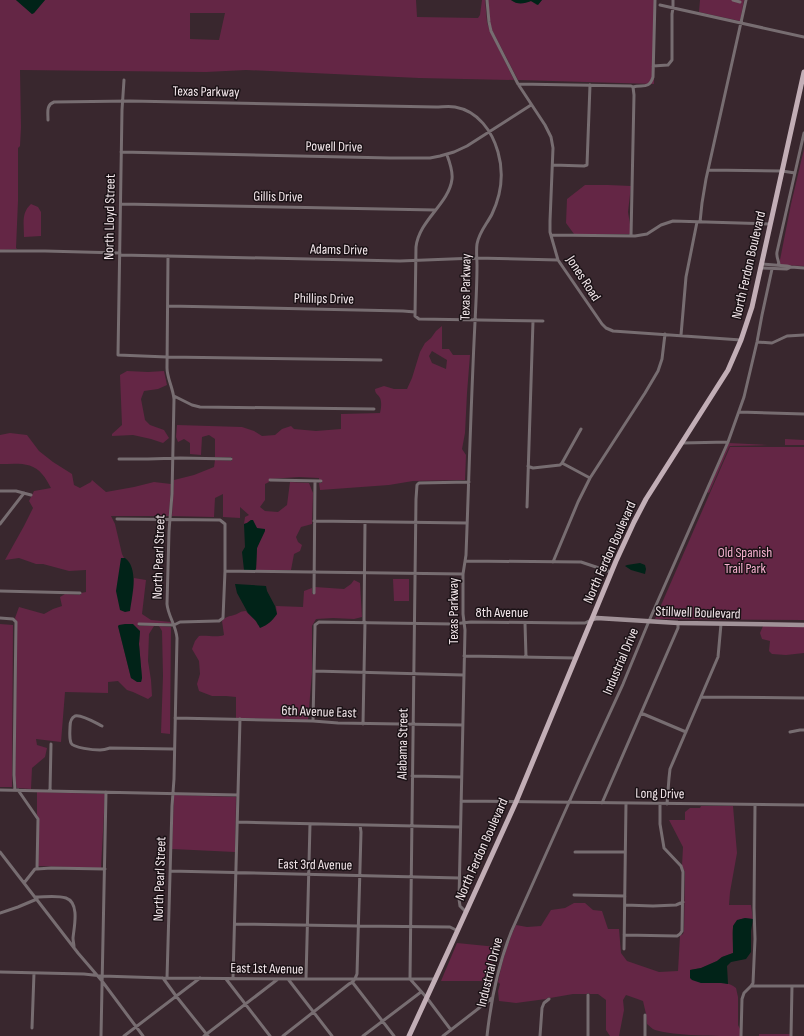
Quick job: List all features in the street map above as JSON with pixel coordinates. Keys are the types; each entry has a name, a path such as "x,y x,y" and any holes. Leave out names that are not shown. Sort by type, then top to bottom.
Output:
{"main road":[{"name":"North Ferdon Boulevard","path":"409,1036 516,802 611,572 630,530 652,489 723,379 742,340 750,315 804,72"}],"street":[{"name":"Jones Road","path":"487,0 491,31 518,84 545,124 551,137 553,148 553,165 550,222 551,235 558,260 600,321 606,328 613,330 742,340"},
{"path":"518,84 633,87 646,86 650,83 653,77 655,0"},
{"path":"653,66 668,65 672,60 673,0"},
{"path":"733,0 740,2"},
{"path":"681,335 686,277 746,0"},
{"path":"660,5 804,37"},
{"name":"North Lloyd Street","path":"124,80 121,152 118,355 167,357"},
{"path":"553,165 584,166 588,163 590,85"},
{"path":"631,236 633,87"},
{"name":"Texas Parkway","path":"48,120 48,107 54,102 123,101 452,107 467,111 476,116 490,132 498,153 500,166 500,187 496,205 481,231 477,241 476,251 469,482 465,562 463,574 464,656 459,902 460,906 466,912"},
{"name":"Powell Drive","path":"121,152 430,158 447,155 467,146 531,105"},
{"path":"779,265 776,252 804,133"},
{"path":"415,312 416,245 418,236 422,229 451,186 452,169 447,155"},
{"path":"708,170 782,171 795,173"},
{"name":"Gillis Drive","path":"121,204 435,210"},
{"path":"551,235 631,236 647,234 668,222 770,224"},
{"name":"Adams Drive","path":"0,251 416,261 476,258 558,260"},
{"name":"North Pearl Street","path":"165,978 172,794 174,779 176,638 176,631 168,611 167,604 172,494 174,396 167,371 168,256"},
{"path":"761,266 779,265 804,268"},
{"path":"761,266 772,269 787,269 791,267"},
{"name":"Industrial Drive","path":"487,1036 499,966 504,949 624,684 649,621 728,442 744,398 772,269"},
{"name":"Phillips Drive","path":"168,306 403,311 415,312 414,316 419,319 475,320"},
{"path":"475,320 543,321"},
{"path":"527,507 533,321"},
{"path":"553,562 578,502 590,478 658,371 662,358 664,334"},
{"path":"757,342 772,343 787,336 804,335"},
{"path":"167,357 381,360"},
{"path":"174,396 192,405 204,408 374,410"},
{"path":"739,412 804,414"},
{"path":"528,465 533,468 560,465 581,429"},
{"path":"682,443 728,442"},
{"path":"119,459 231,459"},
{"path":"562,463 590,478"},
{"path":"270,480 321,482"},
{"path":"314,593 315,481"},
{"name":"Alabama Street","path":"410,979 416,487 421,483 469,482"},
{"path":"0,491 14,491 30,494"},
{"path":"0,524 24,493"},
{"path":"116,519 220,520 223,522 225,527 224,616 222,619 217,621 180,622 174,625 139,624"},
{"path":"314,521 467,523"},
{"path":"363,724 365,522"},
{"path":"465,562 584,563 611,572"},
{"path":"225,571 463,574"},
{"path":"0,591 80,593"},
{"path":"0,618 13,619 16,622 14,775 16,790 38,819 37,869"},
{"name":"Stillwell Boulevard","path":"592,619 597,618 678,623 804,625"},
{"name":"8th Avenue","path":"314,671 315,628 319,622 454,624 584,623 592,619"},
{"path":"525,623 526,657"},
{"path":"602,803 678,628 678,623"},
{"path":"668,804 670,769 718,657 721,624"},
{"path":"464,656 575,658"},
{"path":"313,721 314,671 463,675"},
{"path":"701,697 804,698"},
{"path":"641,713 686,732"},
{"path":"102,726 83,717 73,717 70,722 71,744 75,747 100,750 110,748 174,749"},
{"name":"6th Avenue East","path":"175,718 313,721 363,724 462,725"},
{"path":"233,978 240,719"},
{"path":"790,732 804,730"},
{"path":"50,791 51,744"},
{"path":"412,776 461,777"},
{"path":"0,790 238,795"},
{"path":"101,1036 106,792"},
{"name":"Long Drive","path":"461,801 804,805"},
{"path":"624,949 626,803"},
{"path":"624,935 678,935 682,930 683,872 681,866 664,848 660,827 660,804"},
{"path":"742,1036 742,999 744,993 753,983 755,946 755,805"},
{"path":"237,822 460,827"},
{"path":"306,979 310,824"},
{"path":"284,1036 354,981 357,974 360,825"},
{"path":"0,852 74,948 102,980 143,1036"},
{"path":"575,852 625,852"},
{"path":"24,883 34,870 37,869 51,868 105,870"},
{"name":"East 3rd Avenue","path":"170,871 459,878"},
{"path":"574,894 625,896"},
{"path":"0,913 18,907 36,898 62,897 69,900 75,911 74,948"},
{"path":"624,905 678,905 683,902"},
{"path":"234,924 450,927 458,931"},
{"name":"East 1st Avenue","path":"0,972 165,978 306,979 354,981 436,979"},
{"path":"32,1028 34,973"},
{"path":"165,978 176,996 206,1035 278,979"},
{"path":"124,1036 200,978"},
{"path":"226,978 270,1036"},
{"path":"288,979 332,1036"},
{"path":"410,979 427,998 451,1030"},
{"path":"354,981 394,1036"},
{"path":"751,986 804,986"},
{"path":"791,1036 792,986"},
{"path":"363,1036 421,992"},
{"path":"588,995 588,1036"},
{"path":"443,1036 493,997"},
{"path":"540,1036 542,1008 543,1004 549,999"},
{"path":"645,1015 645,1036"}],"green space":[{"path":"0,0 16,0 32,14 45,0 416,0 417,17 478,18 480,15 482,0 485,0 487,22 490,31 514,80 419,78 246,70 206,72 20,70 21,127 20,146 18,148 17,249 0,250","holes":["190,13 225,13 219,40 190,39"]},
{"path":"488,0 511,0 515,2 531,1 537,5 542,0 655,0 654,84 518,80 492,30"},
{"path":"700,0 744,0 740,21 699,12"},
{"path":"804,149 804,266 779,265 791,204"},
{"path":"585,185 631,186 628,212 630,234 574,234 566,223 567,199"},
{"path":"31,204 38,207 41,212 41,236 24,237 24,215"},
{"path":"442,326 442,349 449,349 453,355 470,355 465,433 462,449 466,455 465,480 413,481 389,485 320,490 319,483 322,483 322,480 319,480 319,478 299,477 269,479 269,482 265,484 265,500 260,507 265,511 278,512 287,505 290,482 309,483 313,493 312,524 301,527 296,537 298,542 302,545 300,551 294,554 291,570 256,570 257,548 259,542 257,528 251,520 244,524 245,517 249,515 240,507 240,518 223,517 223,494 215,498 214,517 172,516 174,480 194,475 214,467 215,460 232,461 232,457 215,457 215,439 209,435 202,437 201,455 190,454 190,443 184,439 178,442 176,437 177,425 242,427 254,431 262,436 275,435 282,429 291,426 294,429 316,431 341,429 341,414 380,413 381,400 375,389 384,386 394,389 407,389 420,352 425,343","holes":["432,351 447,360 446,369 432,363 429,356"]},
{"path":"127,371 164,371 167,385 158,389 144,391 141,399 145,420 150,425 164,430 169,438 163,443 133,435 112,436 112,434 122,425 120,375"},
{"path":"10,433 27,435 39,451 72,474 74,485 80,488 92,480 106,492 154,482 171,484 169,516 111,516 115,524 124,558 121,558 133,592 134,578 146,580 142,614 151,620 171,622 138,623 138,626 154,626 149,634 148,661 152,696 148,699 127,690 118,681 108,682 108,693 65,692 61,742 36,739 37,745 47,748 45,757 32,768 31,789 17,788 15,778 17,622 15,618 19,607 44,614 62,606 60,597 65,594 81,595 81,593 86,592 86,570 69,571 43,564 36,564 19,558 5,560 33,508 29,501 34,491 51,488 46,479 33,467 23,464 0,464 0,435","holes":["118,626 140,631 139,644 142,678 141,682 131,678"]},
{"path":"785,439 804,440 804,445 785,445"},
{"path":"729,443 769,445 730,446 709,493 707,492"},
{"name":"Old Spanish Trail Park","path":"730,447 804,447 804,620 655,619"},
{"path":"393,579 409,579 409,601 394,601"},
{"path":"354,580 360,583 362,617 354,619 316,619 312,626 312,673 308,720 236,718 236,697 212,696 199,691 197,684 200,674 199,661 192,649 199,636 224,635 222,621 227,617 244,611 246,611 258,625 277,614 276,606 303,607 304,591 312,588 312,594 315,594 315,587 344,589"},
{"path":"0,624 13,625 12,787 0,787"},
{"path":"159,626 171,627 170,734 161,733 163,676 162,631"},
{"path":"763,626 804,627 804,653 786,655 772,654 769,651 770,641 762,639 760,633"},
{"path":"37,792 105,794 101,868 38,866 39,821 37,814"},
{"path":"174,795 236,797 235,852 172,849"},
{"path":"701,806 733,806 737,853 729,905 751,905 753,919 738,920 735,923 732,933 733,953 701,968 690,970 701,983 724,983 732,985 736,988 738,997 738,1025 740,1029 740,1036 685,1035 655,1030 647,1024 643,1001 626,995 623,1000 624,1010 619,1036 610,1036 606,1030 606,1000 598,994 573,994 516,1003 499,1001 498,991 500,984 498,982 507,946 516,925 527,927 541,926 551,910 565,908 574,903 585,903 593,910 602,911 608,929 619,929 621,953 627,961 659,972 678,971 680,936 683,934 684,930 685,872 682,866 683,847 669,820 685,820 685,812 690,808 700,808"},
{"path":"457,943 497,947 487,981 441,981"},
{"path":"759,1034 790,1034 790,1036 759,1036"}],"shaded area":[{"path":"16,0 45,0 32,14"},
{"path":"511,0 542,0 538,5 531,1 521,4"},
{"path":"253,520 257,528 265,529 265,531 257,548 256,570 244,570 242,552 245,547 244,524"},
{"path":"121,558 125,558 132,568 134,583 130,611 125,612 120,610 116,591"},
{"path":"640,563 645,565 645,574 631,570 625,566 627,565"},
{"path":"235,584 266,586 277,614 272,621 260,628 256,621 248,613 237,593"},
{"path":"133,624 140,631 139,644 142,678 141,682 137,682 131,678 118,626"},
{"path":"745,918 753,919 751,931 751,952 746,959 731,962 727,966 728,984 701,983 692,980 690,978 690,970 701,968 733,953 733,926 737,920"}]}
